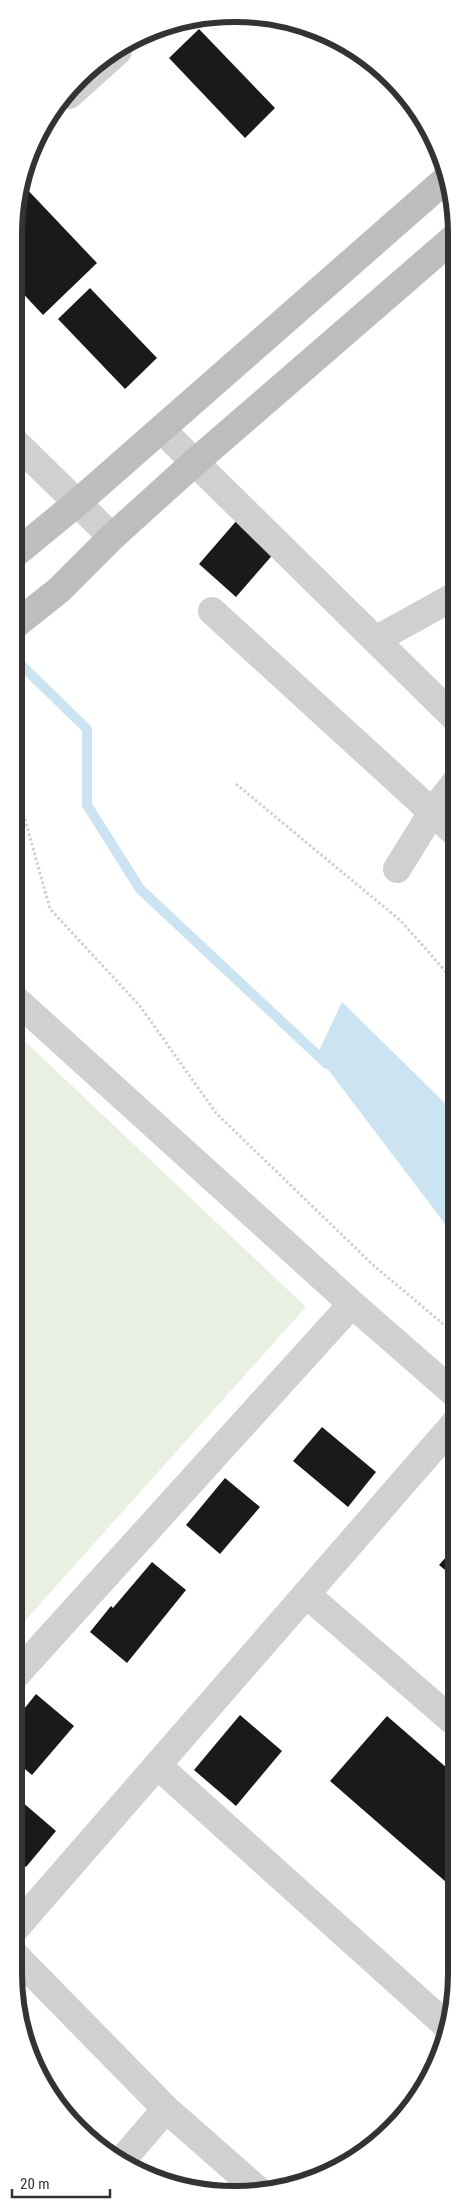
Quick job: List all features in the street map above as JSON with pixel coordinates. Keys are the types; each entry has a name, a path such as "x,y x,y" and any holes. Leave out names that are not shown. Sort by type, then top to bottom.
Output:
{"main road":[{"path":"22,548 441,184"},
{"path":"22,618 59,590 112,537 194,462 448,243"}],"street":[{"path":"161,429 377,639 448,711"},
{"path":"22,449 112,537"},
{"path":"377,639 448,600"},
{"path":"212,611 448,826"},
{"path":"397,869 433,811 448,792"},
{"path":"22,1004 352,1304 448,1388"},
{"path":"22,1668 352,1304"},
{"path":"22,1921 448,1431"},
{"path":"306,1594 448,1717"},
{"path":"158,1764 442,2021"},
{"path":"22,1962 166,2109 253,2186"},
{"path":"125,2156 166,2109"}],"path":[{"path":"236,784 401,921 448,974"},
{"path":"22,812 50,909 140,1006 216,1113 373,1265 448,1328"}],"green space":[{"path":"22,1039 306,1307 22,1624"}],"water":[{"path":"342,1002 448,1106 448,1228 317,1055"}],"building":[{"path":"199,29 275,108 245,138 169,58"},
{"path":"28,190 97,263 43,315 22,292 22,235 24,207"},
{"path":"90,288 157,358 125,389 58,319"},
{"path":"238,519 276,551 236,597 199,564"},
{"path":"322,1427 376,1472 348,1507 293,1461"},
{"path":"225,1478 260,1507 220,1554 186,1525"},
{"path":"448,1555 448,1572 439,1565"},
{"path":"152,1562 186,1590 127,1663 90,1632 111,1606 113,1608"},
{"path":"36,1694 74,1726 32,1775 22,1767 22,1712"},
{"path":"240,1715 282,1751 236,1806 194,1770"},
{"path":"387,1716 448,1769 448,1884 330,1781"},
{"path":"22,1802 56,1831 26,1867 22,1864"}],"waterway":[{"path":"22,666 87,729 87,805 140,889 327,1064"}]}
